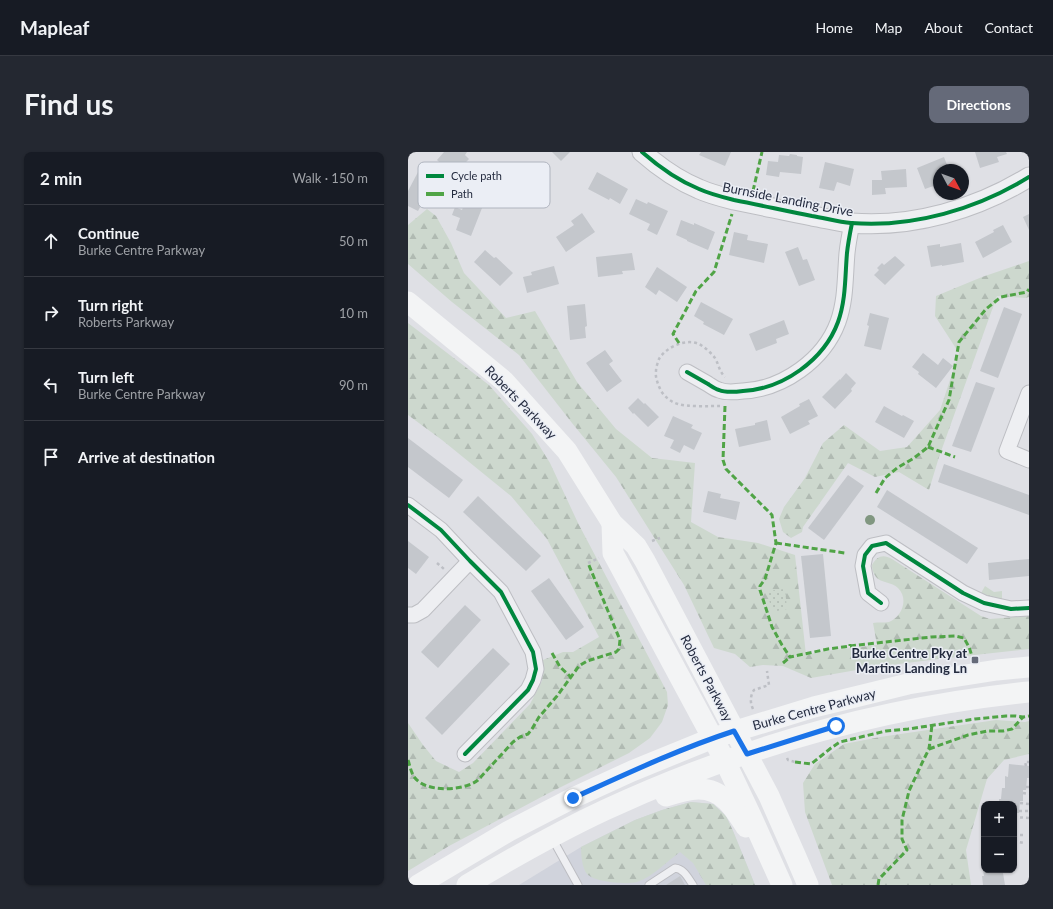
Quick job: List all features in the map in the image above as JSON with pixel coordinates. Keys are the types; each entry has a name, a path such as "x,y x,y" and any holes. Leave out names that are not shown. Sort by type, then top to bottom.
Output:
{"main road":[{"name":"Roberts Parkway","path":"408,302 504,381 567,451 612,523 636,546 769,796 808,885"},
{"name":"Roberts Parkway","path":"612,523 613,553 725,761 781,884"},
{"name":"Burke Centre Parkway","path":"418,885 509,831 573,798 632,771 713,738 814,707 908,684 997,670 1029,667"},
{"name":"Burke Centre Parkway","path":"467,885 503,863 551,837 663,785 725,761 836,726 948,702 1029,692"},
{"path":"551,837 591,825 666,796 685,790 699,788 719,794 728,802 746,827 781,884"}],"street":[{"name":"Burnside Landing Drive","path":"642,152 658,166 678,179 698,189 734,200 852,223 882,223 899,221 923,218 953,211 997,195 1029,177"},
{"path":"687,372 718,390 731,392 750,391 780,382 798,372 812,361 828,342 838,321 844,301 852,223"},
{"path":"1029,393 1007,451 1029,460"},
{"path":"408,505 441,530 501,592 533,652 536,670 528,690 464,754"},
{"path":"881,603 868,593 863,566 865,555 872,546 886,543 963,593 984,603 1011,609 1029,608"},
{"path":"408,615 414,615 423,610 470,561"}],"lane":[{"path":"551,837 578,885"},
{"path":"649,885 675,868 678,868 685,873 693,885"}],"path":[{"path":"725,406 684,405 671,401 664,395 656,382 656,371 659,359 667,350 679,343 690,342 698,344 708,350 715,358 721,373 729,379"},
{"path":"588,563 603,557"},
{"path":"437,563 446,571"},
{"path":"751,701 752,691 769,685 767,671"},
{"path":"1026,766 1026,762 1029,762"},
{"path":"1023,793 1029,794"},
{"path":"1020,803 1029,804"},
{"path":"1020,811 1029,811"},
{"path":"1017,817 1029,818"},
{"path":"1017,835 1025,835"},
{"path":"1017,842 1024,843"}],"shaded area":[{"path":"691,802 713,804 726,816 755,885 519,885 581,847 635,820 662,810"}],"green space":[{"path":"427,209 436,216 451,243 464,273 506,318 535,311 577,382 616,429 652,458 695,463 691,522 718,537 758,543 795,555 806,655 825,651 877,645 873,623 889,622 894,620 900,612 903,602 903,597 898,588 878,579 872,570 872,565 878,558 883,556 892,559 981,616 990,619 1029,616 1029,649 868,668 811,678 783,666 763,665 750,667 735,654 714,648 684,585 616,477 519,355 452,302 408,264 408,225"},
{"path":"1029,261 1029,297 997,296 939,457 929,490 899,472 875,477 848,463 803,527 802,532 791,538 783,532 779,519 784,507 805,478 823,443 844,425 880,451 907,447 940,410 959,353 935,316 936,296 982,277"},
{"path":"408,323 489,385 532,434 550,463 578,523 667,692 668,705 662,722 650,738 629,753 547,794 449,846 408,871 408,723 436,761 459,772 473,763 530,704 542,681 543,660 563,652 573,652 599,637 547,539 511,496 442,440 408,415"},
{"path":"985,586 994,592 1002,591 1002,600 980,595"},
{"path":"785,589 787,609 772,612 767,591"},
{"path":"996,720 1029,721 1029,754 1004,760 987,779 966,850 971,885 832,885 805,812 803,783 815,764 844,744 880,737"},
{"path":"691,802 713,804 726,816 755,885 706,885 693,863 680,852 654,873 637,882 626,883 603,881 587,874 583,865 581,847 635,820 662,810"}],"building":[{"path":"444,152 467,152 465,155 469,159 466,162 439,162 437,160"},
{"path":"552,152 570,152 561,161"},
{"path":"701,152 731,152 725,166 699,155"},
{"path":"975,152 1006,152 1007,154 997,157 999,162 980,168"},
{"path":"790,154 803,157 801,174 780,172 779,177 766,175 768,161 778,162 779,155 789,156"},
{"path":"944,157 947,164 933,164 933,186 925,189 917,168"},
{"path":"825,162 854,169 850,186 837,182 834,191 819,188"},
{"path":"906,169 907,187 885,188 886,194 872,195 872,180 882,180 881,171"},
{"path":"418,172 418,208 420,208 418,211 408,206 408,191"},
{"path":"597,172 628,189 620,204 588,189"},
{"path":"636,199 647,204 648,202 668,211 657,235 647,230 650,224 629,214"},
{"path":"455,208 462,210 463,208 482,208 471,236 456,230 460,218 452,215"},
{"path":"582,213 595,232 566,252 556,237 574,225 571,221"},
{"path":"1029,214 1029,230 1023,217"},
{"path":"681,220 694,225 694,223 715,232 708,250 676,235"},
{"path":"1003,225 1012,242 983,258 975,242 994,232 993,230"},
{"path":"734,232 748,235 747,240 768,244 764,263 729,255"},
{"path":"961,243 964,262 931,267 927,246 940,244 940,247"},
{"path":"798,247 803,260 807,259 815,280 799,286 785,252"},
{"path":"485,250 494,258 496,257 513,273 500,286 474,262"},
{"path":"632,253 635,270 622,271 623,274 598,277 596,257"},
{"path":"895,256 905,265 885,285 874,275 879,270 877,268 882,263 884,265"},
{"path":"554,266 559,284 527,293 523,277 532,275 531,272"},
{"path":"657,267 687,287 677,302 659,290 656,295 645,287"},
{"path":"701,302 733,319 724,335 703,324 704,322 694,316"},
{"path":"585,304 587,326 585,327 586,338 570,340 567,306"},
{"path":"1004,307 1022,314 998,378 980,371"},
{"path":"870,313 889,318 881,350 864,346 869,326 867,325"},
{"path":"784,320 789,334 776,339 777,343 756,351 749,334"},
{"path":"605,350 613,361 609,364 622,381 607,392 586,363"},
{"path":"923,353 938,365 943,358 953,366 936,388 918,374 919,372 912,367"},
{"path":"846,373 856,383 851,389 852,391 835,409 822,397"},
{"path":"976,382 995,388 971,452 952,446"},
{"path":"638,398 659,417 648,427 628,408"},
{"path":"809,399 818,416 808,421 810,424 790,434 781,417 800,406 799,404"},
{"path":"884,406 914,421 904,438 875,422"},
{"path":"673,416 693,425 691,428 702,433 694,450 684,445 680,453 670,448 674,440 664,436"},
{"path":"767,420 771,440 739,447 735,429 755,425 755,423"},
{"path":"408,438 463,480 449,498 408,467"},
{"path":"944,464 1029,495 1029,515 938,482"},
{"path":"848,475 864,486 824,540 808,528"},
{"path":"887,490 978,548 967,564 877,507"},
{"path":"708,491 721,494 720,498 740,502 736,520 703,512"},
{"path":"478,496 541,556 526,571 463,512"},
{"path":"408,541 429,557 416,574 408,568"},
{"path":"823,554 831,636 810,638 801,556"},
{"path":"1029,559 1029,576 989,580 988,563"},
{"path":"549,578 584,627 566,640 531,591"},
{"path":"465,605 481,620 438,668 421,652"},
{"path":"493,648 510,664 442,735 425,718"},
{"path":"1009,764 1029,766 1029,778 1027,778 1026,790 1023,790 1023,801 1020,801 1019,813 1017,813 1017,801 999,801 999,799 1001,799 1002,788 1005,788 1005,776 1008,777"},
{"path":"984,873 1003,873 1005,885 983,885 982,876 984,876"},
{"path":"680,876 685,885 666,885"}],"marked path":[{"path":"753,191 762,152"},
{"path":"679,343 673,334 696,291 714,272 732,214"},
{"path":"876,493 885,478 928,447 949,400 959,342 986,309 1001,297 1027,292 1029,289"},
{"path":"725,406 723,460 726,469 772,515 776,543 765,579 760,586 772,627 790,657 850,646 850,644"},
{"path":"928,447 955,457"},
{"path":"776,543 845,553"},
{"path":"408,760 415,778 428,786 446,789 472,784 478,780 513,742 528,734 539,717 557,696 579,666 587,661 616,652 619,649 620,640 588,563"},
{"path":"850,646 931,637 955,636 964,638 973,659"},
{"path":"552,653 560,667 571,677"},
{"path":"783,663 790,657"},
{"path":"795,762 811,764 840,742 886,731 975,719 1006,716 1029,716"},
{"path":"929,749 968,735 987,731 1003,731 1012,729 1023,717"},
{"path":"878,885 879,879 907,850 902,839 902,820 909,791 929,749 932,725"}],"cycle path":[{"path":"642,152 676,177 703,191 734,200 851,223 874,224 898,222 944,214 988,198 1029,177"},
{"path":"687,372 718,390 737,392 773,385 800,370 812,360 823,349 832,336 841,314 844,297 847,249 852,223"},
{"path":"408,505 441,530 501,592 533,652 536,669 528,690 465,754"},
{"path":"881,603 868,593 863,566 865,555 872,546 886,543 963,593 984,603 1011,609 1029,608"}],"place":[{"name":"Burke Centre Pky at Martins Landing Ln","path":"975,660"}],"route":[{"path":"573,798 632,771 734,731 747,754 836,726"}]}
